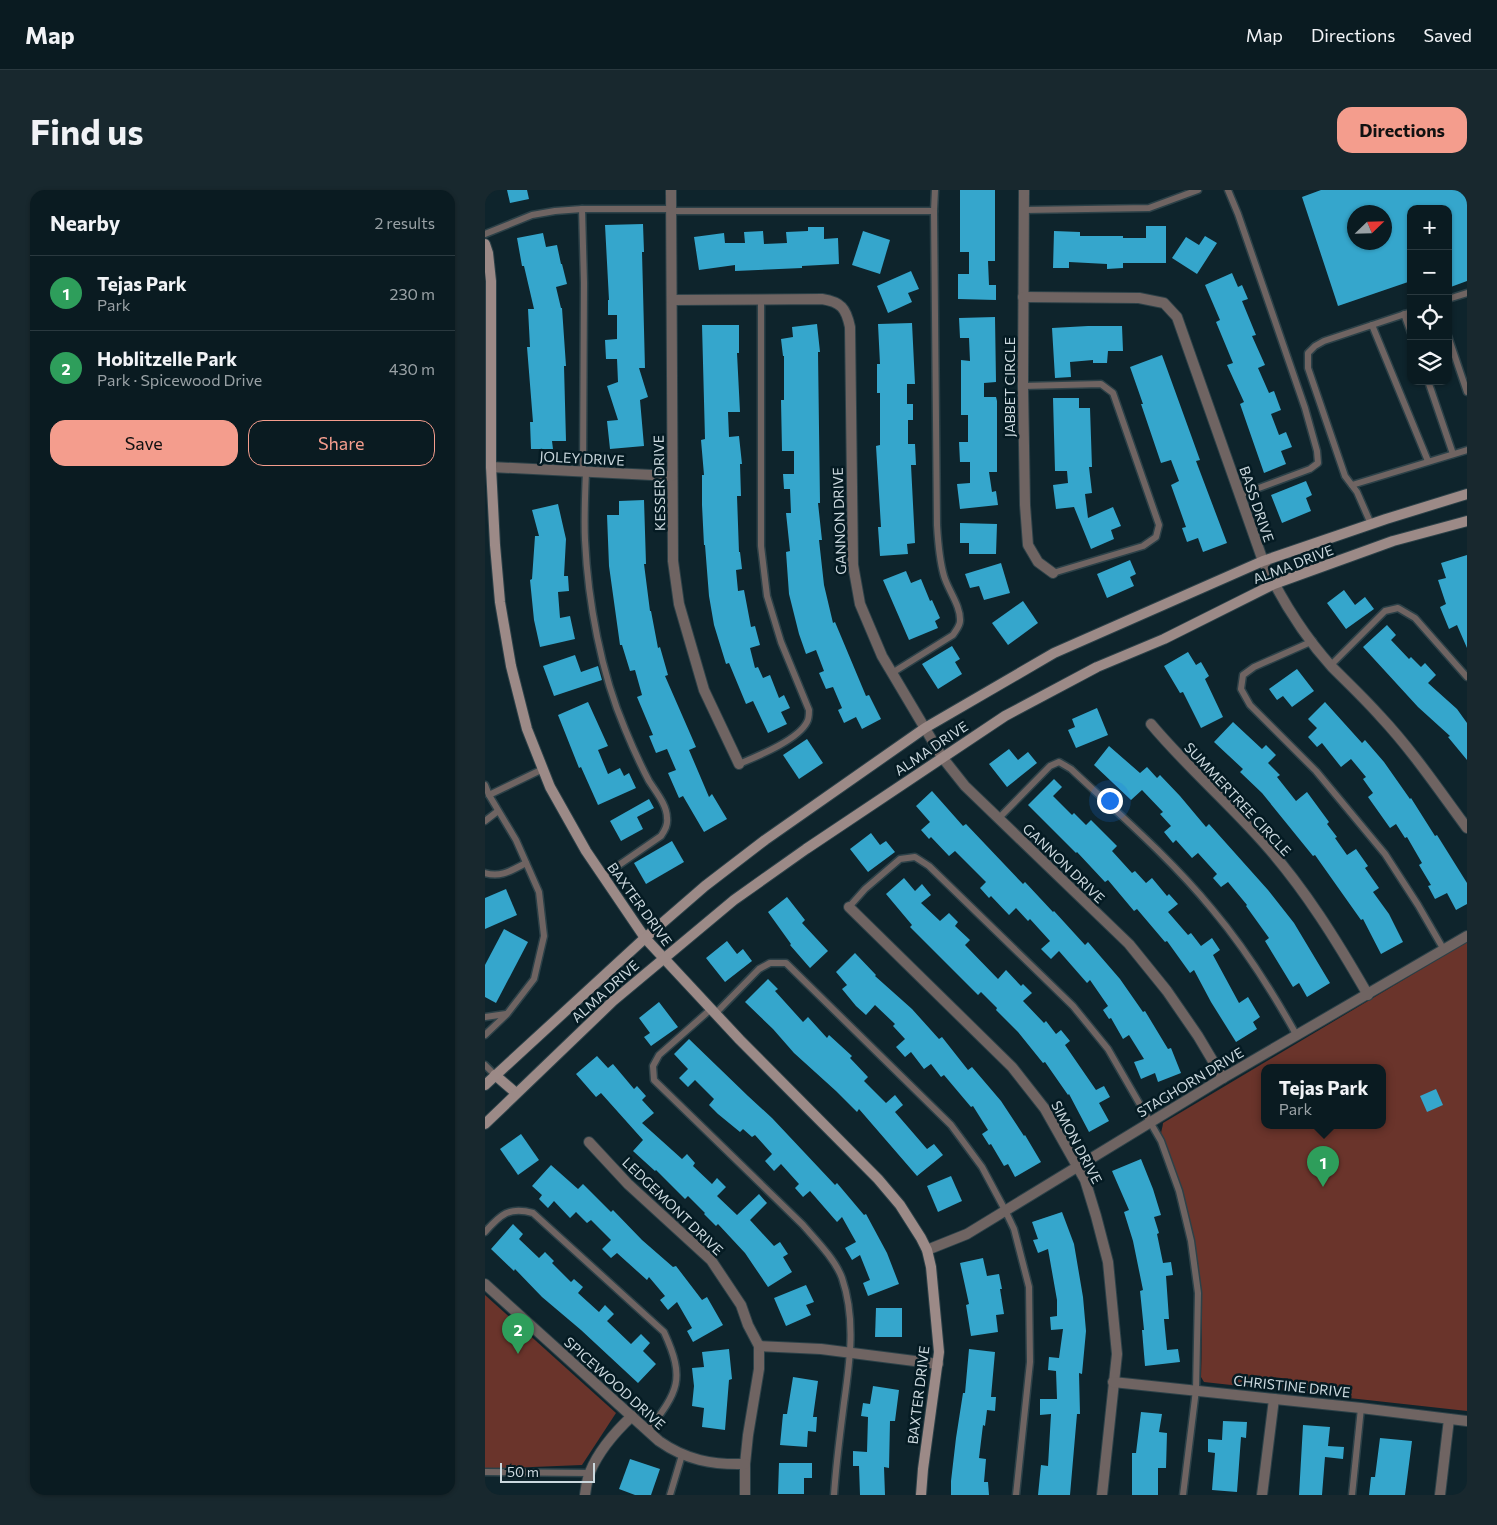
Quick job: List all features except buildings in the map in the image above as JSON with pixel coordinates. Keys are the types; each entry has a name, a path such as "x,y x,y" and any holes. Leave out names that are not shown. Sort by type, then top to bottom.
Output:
{"main road":[{"name":"BAXTER DRIVE","path":"485,244 488,253 491,282 491,467 500,602 511,666 527,729 555,795 586,851 645,938 713,1011 878,1179 900,1205 927,1250 934,1289 939,1352 921,1495"},
{"name":"ALMA DRIVE","path":"485,1085 645,938 705,886 765,840 925,728 1054,653 1263,562 1371,524 1467,494"},
{"name":"ALMA DRIVE","path":"485,1124 613,1001 734,900 806,849 1005,716 1097,667 1164,639 1274,584 1393,541 1467,521"},
{"path":"495,1075 516,1093"}],"street":[{"name":"KESSER DRIVE","path":"671,190 673,561 679,604 704,690 739,764"},
{"name":"JABBET CIRCLE","path":"1024,190 1023,386 1025,505 1028,544 1038,562 1053,573"},
{"name":"BASS DRIVE","path":"1023,297 1139,298 1164,303 1177,317 1263,562 1274,584 1298,622 1331,665 1381,717 1425,771 1467,828"},
{"name":"GANNON DRIVE","path":"672,300 822,299 833,301 841,306 847,316 850,327 853,565 860,604 882,656 942,757 965,786 1129,944 1167,991 1198,1036 1223,1078"},
{"name":"JOLEY DRIVE","path":"491,467 672,476"},
{"name":"SUMMERTREE CIRCLE","path":"1151,724 1263,842 1300,888 1334,937 1368,995"},
{"name":"SIMON DRIVE","path":"849,907 1012,1067 1045,1109 1085,1180 1108,1262 1117,1354 1103,1495"},
{"name":"STAGHORN DRIVE","path":"927,1250 967,1234 1223,1078 1467,936"},
{"name":"LEDGEMONT DRIVE","path":"589,1142 628,1184 711,1260 741,1304 748,1325 759,1346 759,1369 745,1464 745,1495"},
{"name":"SPICEWOOD DRIVE","path":"485,1284 659,1441 675,1452 701,1461 745,1464"},
{"path":"759,1346 821,1349 938,1364"},
{"name":"CHRISTINE DRIVE","path":"1113,1382 1467,1421"},
{"path":"1262,1495 1274,1399"},
{"path":"585,1495 589,1473 615,1432 632,1416"},
{"path":"1440,1495 1449,1419"}],"lane":[{"path":"892,673 953,635 960,621 959,612 944,577 937,525 935,190"},
{"path":"1024,210 1149,208 1198,190"},
{"path":"1228,190 1305,408 1317,451 1318,463 1310,469 1240,496"},
{"path":"582,208 585,539 589,592 598,639 624,728 649,780 664,805 667,817 667,827 661,836 603,876"},
{"path":"485,234 533,216 582,208 935,211"},
{"path":"1452,298 1467,292"},
{"path":"739,764 762,754 799,732 808,721 809,710 778,633 767,596 761,546 761,300"},
{"path":"1371,524 1363,504 1345,476 1308,368 1308,353 1315,346 1325,341 1407,313"},
{"path":"1372,325 1428,461"},
{"path":"1449,340 1467,392"},
{"path":"1023,386 1101,384 1113,393 1159,525 1155,537 1143,546 1053,573"},
{"path":"1429,385 1453,454"},
{"path":"1352,485 1467,450"},
{"path":"1331,665 1385,611 1398,608 1415,618 1467,677"},
{"path":"1313,641 1254,667 1243,675 1241,689 1250,705 1316,771 1385,854 1444,950"},
{"path":"998,818 1049,766 1059,762 1071,769 1159,852 1212,909 1268,984 1297,1036"},
{"path":"489,795 543,769"},
{"path":"485,785 516,840 539,892 544,936 534,979 507,1014 485,1035"},
{"path":"485,821 498,811"},
{"path":"849,907 865,889 900,858 915,857 929,866 1073,1006 1108,1049 1151,1122 1161,1141 1179,1191 1191,1241 1198,1293 1196,1390 1183,1495"},
{"path":"485,873 496,876 526,863"},
{"path":"833,1495 835,1464 851,1354 850,1310 841,1276 823,1248 803,1225 654,1080 653,1066 659,1055 713,1011 759,968 770,963 786,963 951,1124 982,1167 1005,1210 1014,1230 1029,1287 1030,1362 1016,1495"},
{"path":"485,1017 507,1014"},
{"path":"485,1065 495,1075"},
{"path":"485,1232 504,1213 520,1209 533,1213 664,1332 673,1352 678,1380 671,1400 648,1431"},
{"path":"1352,1495 1361,1408"},
{"path":"670,1495 682,1455"},
{"path":"485,1472 589,1473"}],"shaded area":[{"path":"1467,942 1467,1411 1204,1382 1201,1377 1202,1330 1197,1260 1188,1214 1161,1138 1163,1123 1261,1065 1261,1129 1386,1129 1386,1064 1262,1064"},
{"path":"485,1295 616,1413 582,1465 485,1469"}],"place":[{"name":"Tejas Park","path":"1323,1187"},
{"name":"Hoblitzelle Park","path":"518,1354"}]}
